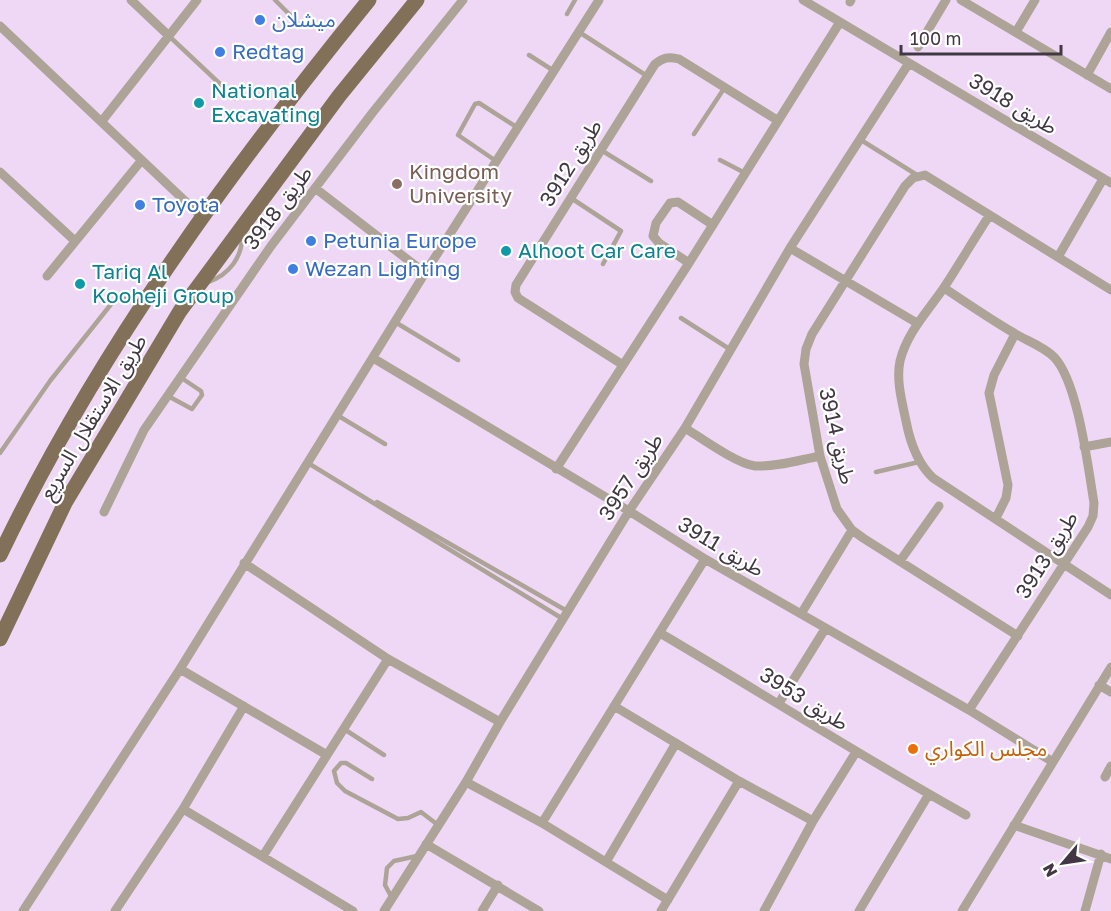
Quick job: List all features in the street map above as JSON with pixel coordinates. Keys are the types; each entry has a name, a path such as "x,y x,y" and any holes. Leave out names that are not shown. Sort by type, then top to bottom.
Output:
{"main road":[{"name":"طريق الاستقلال السريع","path":"0,555 25,503 81,403 140,307 311,71 369,0"},
{"name":"طريق الاستقلال السريع","path":"0,639 65,503 180,311 339,96 417,0"}],"street":[{"path":"131,0 169,36"},
{"path":"102,121 197,0"},
{"name":"طريق 3918","path":"104,512 144,430 271,246 373,112 463,0"},
{"path":"23,911 180,669 425,273 598,0"},
{"name":"طريق 3918","path":"803,0 1107,181"},
{"path":"918,47 946,0"},
{"path":"961,0 1111,89"},
{"path":"1016,32 1035,0"},
{"path":"556,469 840,22"},
{"path":"0,26 203,218"},
{"path":"1087,75 1111,32"},
{"name":"طريق 3912","path":"623,365 518,298 515,292 516,285 647,76 662,58 670,56 679,59 777,120"},
{"name":"طريق 3957","path":"384,911 466,782 629,511 685,428 790,248 909,63"},
{"path":"47,276 141,161"},
{"path":"0,172 75,241"},
{"path":"915,177 925,175 1111,290"},
{"name":"طريق 3914","path":"915,177 905,186 812,334 804,356 820,456 837,509 852,530 1018,636"},
{"path":"1058,257 1107,181"},
{"path":"315,188 425,273"},
{"path":"689,263 658,243 652,236 656,223 670,203 678,202 713,225"},
{"path":"989,216 944,288 916,323 900,360 899,375 908,429 919,462 933,478 1111,595"},
{"path":"790,248 916,323"},
{"name":"طريق 3913","path":"944,288 1015,334 1046,350 1065,372 1084,447 1094,503 1093,516 1064,565 969,710"},
{"path":"996,518 1006,498 1008,485 989,393 994,375 1015,334"},
{"name":"طريق 3911","path":"373,358 629,511 705,560 969,710 1053,762"},
{"path":"685,428 738,460 753,466 775,465 820,456"},
{"path":"1084,447 1111,442"},
{"path":"900,561 939,506"},
{"path":"801,614 852,530"},
{"path":"542,823 705,560"},
{"path":"244,563 388,659 500,722"},
{"path":"779,704 825,628"},
{"name":"طريق 3953","path":"660,633 856,752 966,815"},
{"path":"263,856 388,659"},
{"path":"962,911 1111,667"},
{"path":"180,669 327,755"},
{"path":"1099,685 1111,692"},
{"path":"119,909 183,809 244,706"},
{"path":"614,706 739,781 813,821"},
{"path":"606,862 676,743"},
{"path":"764,911 813,821 856,752"},
{"path":"1105,777 1111,766"},
{"path":"661,911 739,781"},
{"path":"466,782 542,823 668,900"},
{"path":"860,911 929,794"},
{"path":"183,809 353,911"},
{"path":"1014,825 1111,859"},
{"path":"426,844 539,911"},
{"path":"1085,911 1101,854"},
{"path":"482,911 498,885"}],"lane":[{"path":"275,0 298,23"},
{"path":"567,14 575,0"},
{"path":"578,32 647,76"},
{"path":"169,36 235,98"},
{"path":"530,55 554,71"},
{"path":"694,134 725,87"},
{"path":"497,161 458,135 475,104 479,103 518,128"},
{"path":"861,140 915,177"},
{"path":"601,150 651,181"},
{"path":"720,160 745,173"},
{"path":"571,198 621,231 603,264"},
{"path":"0,453 50,381 112,303 125,298 140,307"},
{"path":"681,318 731,350"},
{"path":"396,322 458,360"},
{"path":"168,396 189,409 195,406 202,395 201,391 180,377"},
{"path":"337,415 385,444"},
{"path":"876,472 919,462"},
{"path":"308,463 565,615"},
{"path":"361,495 365,495 565,615"},
{"path":"344,729 384,755"},
{"path":"372,779 346,763 341,763 334,771 337,783 345,790 398,819 408,818 420,812 438,825"},
{"path":"393,898 385,885 387,868 394,861 418,856"}],"place":[{"name":"ميشلان","path":"260,20"},
{"name":"Redtag","path":"220,52"},
{"name":"National Excavating","path":"199,103"},
{"name":"Kingdom University","path":"397,184"},
{"name":"Toyota","path":"140,205"},
{"name":"Petunia Europe","path":"311,241"},
{"name":"Alhoot Car Care","path":"506,251"},
{"name":"Wezan Lighting","path":"293,269"},
{"name":"Tariq Al Kooheji Group","path":"80,284"},
{"name":"مجلس الكواري","path":"913,749"}]}
